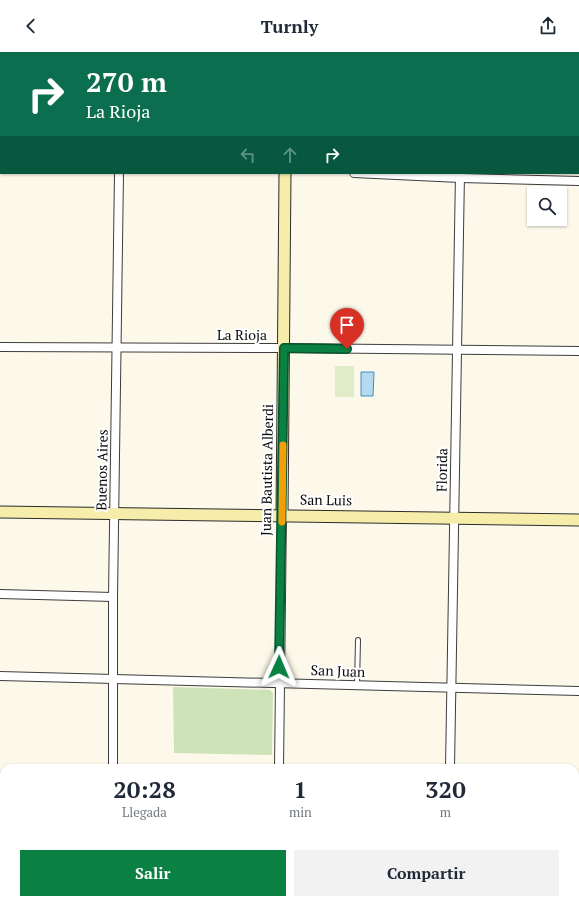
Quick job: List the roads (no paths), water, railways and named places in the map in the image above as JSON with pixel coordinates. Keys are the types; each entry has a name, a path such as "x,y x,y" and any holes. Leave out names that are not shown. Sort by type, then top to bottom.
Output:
{"street":[{"name":"Buenos Aires","path":"113,764 113,597 119,174"},
{"name":"Juan Bautista Alberdi","path":"278,764 285,174"},
{"path":"407,174 579,181"},
{"name":"Florida","path":"450,764 460,175"},
{"name":"La Rioja","path":"0,347 579,351"},
{"name":"San Luis","path":"0,512 282,514 579,520"},
{"path":"0,594 113,597"},
{"name":"San Juan","path":"0,676 279,682 579,691"}],"lane":[{"path":"357,685 358,640"}],"water":[{"path":"361,372 374,372 373,396 361,396"}]}
